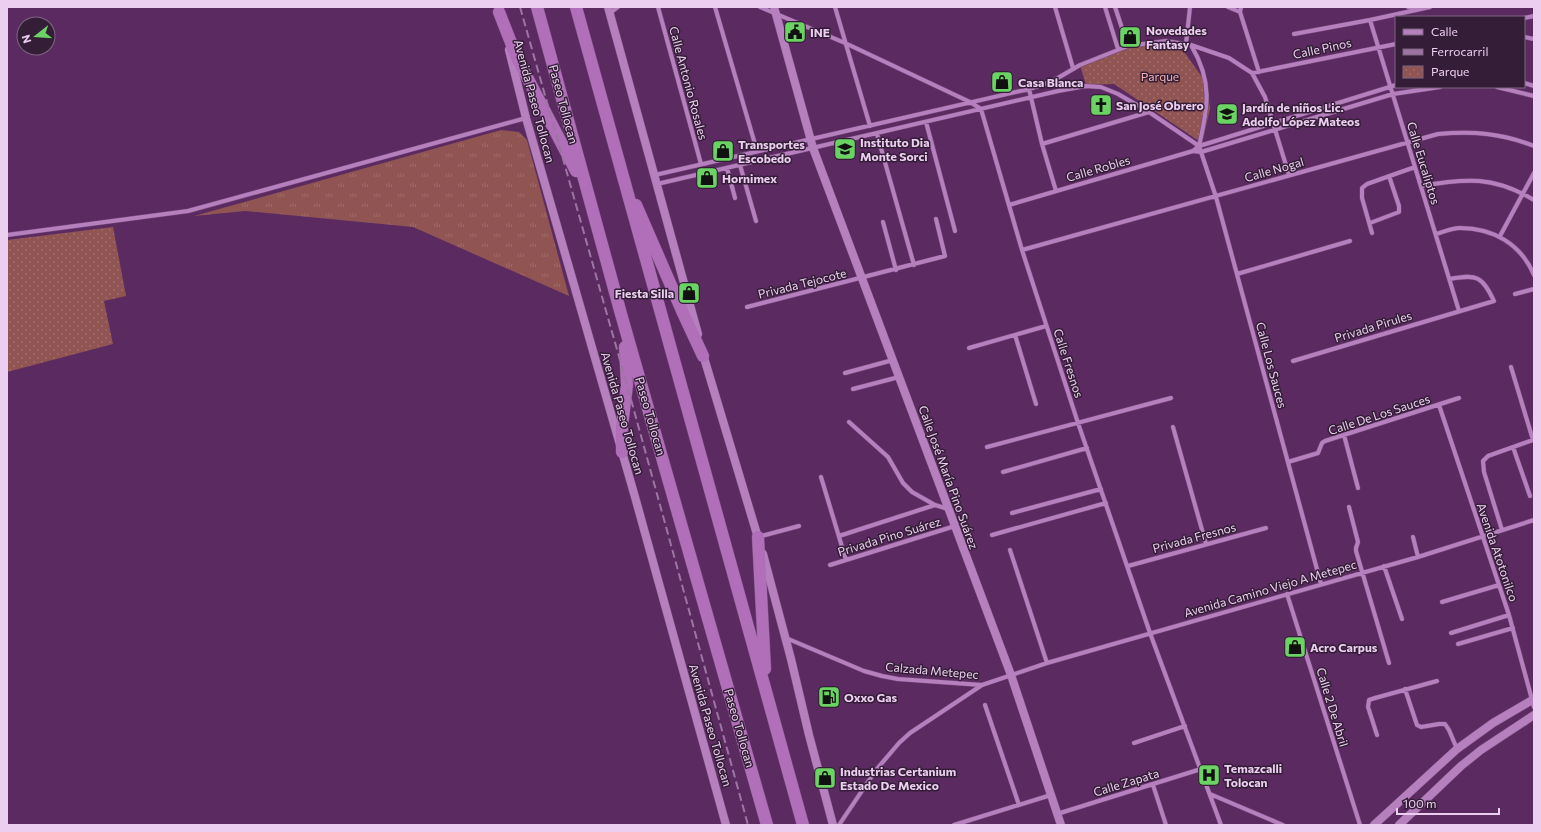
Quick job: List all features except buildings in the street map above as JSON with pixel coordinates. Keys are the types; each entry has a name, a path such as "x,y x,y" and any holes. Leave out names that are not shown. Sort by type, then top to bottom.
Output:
{"highway":[{"name":"Paseo Tollocan","path":"537,7 622,314 767,825"},
{"path":"576,7 803,825"},
{"path":"498,10 517,58 589,195"},
{"path":"624,183 639,210 703,356"},
{"path":"622,314 627,362 627,385 622,426 622,452"},
{"path":"758,538 766,690"}],"main road":[{"name":"Avenida Paseo Tollocan","path":"498,10 526,118 622,452 726,825"},
{"path":"609,10 703,356 758,538 833,825"},
{"name":"Calle José María Pino Suárez","path":"775,10 813,148 1011,675 1061,825"},
{"path":"1374,825 1457,749 1493,723 1533,702"},
{"path":"1399,825 1480,750 1534,715"}],"street":[{"path":"609,10 618,7"},
{"name":"Calle Antonio Rosales","path":"658,7 701,164"},
{"path":"716,7 757,151"},
{"path":"760,7 775,10 982,109"},
{"path":"834,7 870,126"},
{"path":"1055,7 1073,68"},
{"path":"1105,7 1118,49"},
{"path":"1116,7 1128,46"},
{"path":"1190,7 1188,45 1199,60 1206,87 1207,110 1199,146"},
{"path":"1228,7 1241,9 1259,72"},
{"path":"1408,7 1416,10"},
{"path":"1294,34 1430,7"},
{"name":"Calle Eucaliptos","path":"1370,20 1459,311"},
{"path":"655,175 1028,88 1055,80 1073,68 1118,49 1128,46 1166,41 1188,45 1229,58 1252,73 1262,88 1288,175"},
{"name":"Calle Pinos","path":"1252,73 1395,44"},
{"path":"1199,146 1395,85"},
{"path":"657,184 1058,91 1093,86 1110,90 1149,112 1199,146"},
{"path":"1028,88 1056,191"},
{"path":"1201,152 1393,94 1433,88"},
{"path":"1501,88 1534,96"},
{"name":"Calle Fresnos","path":"982,109 1008,205 1078,423 1150,634 1221,825"},
{"path":"1042,144 1149,112"},
{"path":"7,235 188,211 526,118"},
{"path":"926,122 955,231"},
{"name":"Calle Nogal","path":"1022,250 1438,134 1461,132 1486,133 1506,137 1534,146"},
{"path":"877,134 914,265"},
{"name":"Calle Robles","path":"1193,151 1199,146"},
{"name":"Calle Los Sauces","path":"1199,146 1216,197 1321,584"},
{"name":"Calle Robles","path":"1008,205 1193,151 1201,152"},
{"path":"740,165 756,221"},
{"path":"1372,233 1362,198 1362,188 1367,184 1415,167"},
{"path":"727,168 735,198"},
{"path":"1500,236 1534,173"},
{"path":"1370,224 1399,212 1399,206 1389,176"},
{"path":"1421,186 1448,181 1476,180 1496,183 1534,200"},
{"name":"Privada Tejocote","path":"747,307 896,270 945,256 936,219"},
{"path":"883,222 896,270"},
{"path":"1436,234 1459,228 1484,230 1500,236 1516,248 1529,264 1534,275"},
{"path":"1237,274 1350,241"},
{"name":"Privada Pirules","path":"1293,361 1494,301 1487,286 1475,277 1465,276 1450,279"},
{"path":"1515,294 1534,289"},
{"path":"969,348 1046,326"},
{"path":"1015,335 1036,404"},
{"path":"845,373 893,360"},
{"path":"1502,530 1484,472 1483,462 1488,456 1534,440 1511,367"},
{"path":"853,389 899,377"},
{"path":"987,448 1171,398"},
{"name":"Calle De Los Sauces","path":"1288,462 1318,453 1322,443 1459,398"},
{"name":"Avenida Atotonilco","path":"1439,405 1509,615 1533,702"},
{"name":"Privada Pino Suárez","path":"848,422 888,457 903,483 912,492 935,505 948,509"},
{"path":"1173,427 1206,544"},
{"path":"1344,435 1358,488"},
{"path":"1513,447 1530,496"},
{"path":"1003,472 1087,448"},
{"path":"821,477 846,560"},
{"path":"1012,513 1101,489"},
{"path":"992,535 1106,503"},
{"path":"839,536 935,505"},
{"path":"1349,507 1358,542 1356,549 1389,663"},
{"name":"Avenida Camino Viejo A Metepec","path":"1011,675 1047,663 1418,557 1534,520"},
{"path":"758,538 799,526"},
{"name":"Privada Pino Suárez","path":"830,565 955,526"},
{"name":"Privada Fresnos","path":"1128,566 1266,528"},
{"path":"1412,537 1418,557"},
{"path":"1010,550 1047,663"},
{"path":"1384,566 1402,619"},
{"path":"1442,602 1499,585"},
{"name":"Calle 2 De Abril","path":"1287,594 1360,825"},
{"path":"1451,633 1509,615"},
{"path":"1458,644 1513,628"},
{"name":"Calzada Metepec","path":"785,637 857,668 882,676 898,679 982,685 1011,675"},
{"path":"1378,735 1368,707 1369,700 1437,681"},
{"path":"839,825 876,770 899,743 910,733 982,685"},
{"path":"1405,689 1417,725 1421,727 1445,724 1457,749"},
{"path":"985,705 1019,805"},
{"path":"1134,743 1185,726"},
{"name":"Calle Zapata","path":"1057,814 1201,769"},
{"path":"1153,785 1166,825"},
{"path":"1210,794 1283,825"},
{"path":"954,825 1051,795"}],"green space":[{"name":"Parque","path":"1171,42 1185,53 1207,84 1210,109 1202,143 1114,84 1086,85 1080,65 1128,46"},
{"path":"501,130 519,132 527,140 569,296 413,227 245,211 194,216"},
{"path":"113,227 126,296 104,301 113,344 7,372 7,240"}],"railway":[{"path":"520,7 627,385 748,825"}],"place":[{"name":"INE","path":"795,32"},
{"name":"Novedades Fantasy","path":"1130,37"},
{"name":"Casa Blanca","path":"1002,82"},
{"name":"San José Obrero","path":"1101,105"},
{"name":"Jardín de niños Lic. Adolfo López Mateos","path":"1227,114"},
{"name":"Instituto Dia Monte Sorci","path":"845,149"},
{"name":"Transportes Escobedo","path":"723,151"},
{"name":"Hornimex","path":"707,178"},
{"name":"Fiesta Silla","path":"689,293"},
{"name":"Acro Carpus","path":"1295,647"},
{"name":"Oxxo Gas","path":"829,697"},
{"name":"Temazcalli Tolocan","path":"1209,775"},
{"name":"Industrias Certanium Estado De Mexico","path":"825,778"}]}
